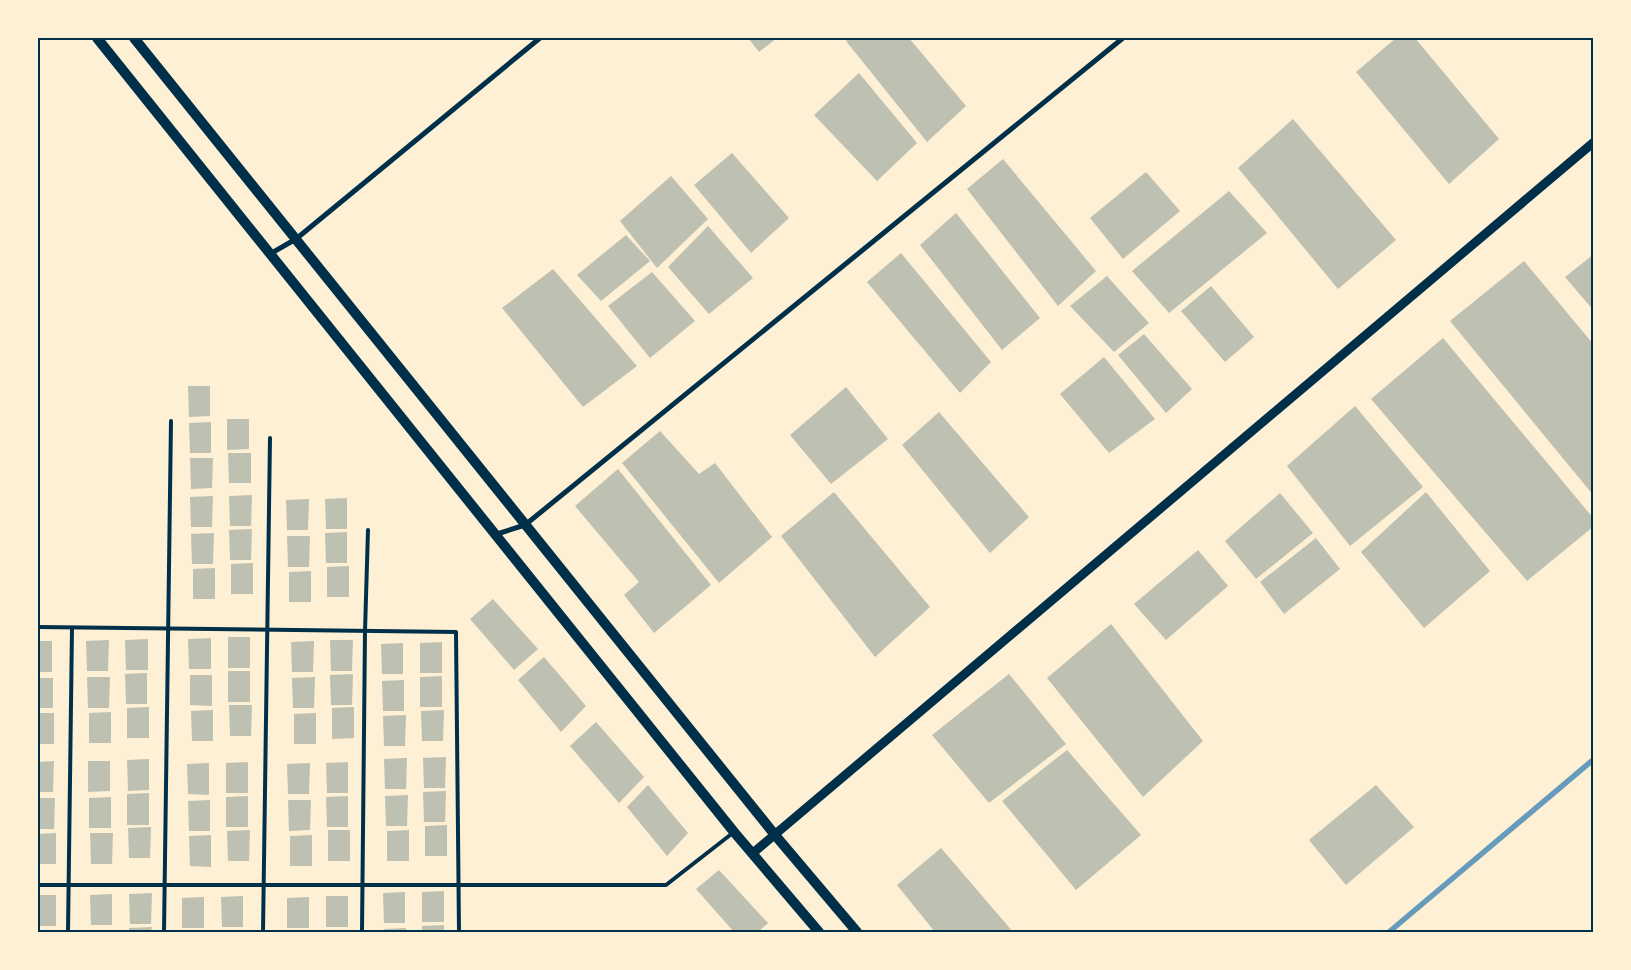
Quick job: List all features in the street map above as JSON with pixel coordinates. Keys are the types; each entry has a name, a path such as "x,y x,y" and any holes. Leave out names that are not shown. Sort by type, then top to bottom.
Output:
{"main road":[{"path":"97,38 269,254 497,534 734,832 820,932"},
{"path":"134,38 775,835 857,932"}],"street":[{"path":"269,254 296,239 540,38"},
{"path":"497,534 525,525 1123,38"},
{"path":"753,853 1594,142"}],"lane":[{"path":"164,932 171,420"},
{"path":"263,932 270,438"},
{"path":"362,932 368,530"},
{"path":"38,627 456,632 459,932"},
{"path":"68,932 72,628"},
{"path":"38,885 666,885 734,832"}],"building":[{"path":"748,38 777,38 759,52"},
{"path":"850,38 909,38 966,106 927,142 846,41"},
{"path":"1396,38 1415,38 1499,139 1449,184 1356,72"},
{"path":"859,73 917,143 877,181 814,115"},
{"path":"1293,119 1396,240 1338,289 1238,168"},
{"path":"732,153 789,218 751,253 694,185"},
{"path":"1003,159 1096,271 1058,306 967,189"},
{"path":"1146,172 1180,211 1123,259 1090,218"},
{"path":"671,176 708,219 657,268 620,221"},
{"path":"1229,191 1267,233 1169,313 1132,271"},
{"path":"956,213 1040,318 1002,350 920,245"},
{"path":"708,226 753,278 709,314 668,267"},
{"path":"626,235 650,261 601,301 577,275"},
{"path":"901,253 991,362 960,393 867,282"},
{"path":"1594,254 1594,311 1565,277"},
{"path":"1524,261 1594,345 1594,496 1450,321"},
{"path":"553,269 637,366 583,407 502,308"},
{"path":"652,272 695,321 650,358 608,306"},
{"path":"1107,276 1149,323 1114,352 1070,306"},
{"path":"1211,286 1254,337 1225,362 1181,311"},
{"path":"1144,334 1192,389 1166,413 1118,355"},
{"path":"1443,338 1594,519 1594,526 1527,581 1371,399"},
{"path":"1104,357 1155,419 1109,453 1060,394"},
{"path":"188,386 210,386 210,416 189,417"},
{"path":"846,387 888,439 831,484 790,435"},
{"path":"1355,406 1423,487 1350,546 1287,466"},
{"path":"939,412 1029,517 990,553 902,445"},
{"path":"227,419 249,419 249,449 227,450"},
{"path":"211,422 211,453 190,453 189,423"},
{"path":"660,431 699,474 715,463 772,537 719,583 622,463"},
{"path":"228,453 251,453 251,483 229,483"},
{"path":"190,458 213,458 212,488 191,489"},
{"path":"618,469 711,585 654,633 624,595 639,582 575,506"},
{"path":"834,492 930,607 875,657 781,536"},
{"path":"1426,492 1490,571 1424,628 1361,552"},
{"path":"1280,493 1313,533 1256,579 1225,541"},
{"path":"252,495 251,526 230,526 229,496"},
{"path":"213,496 212,527 191,527 190,497"},
{"path":"347,498 347,529 326,529 325,499"},
{"path":"309,499 308,530 287,530 286,500"},
{"path":"252,529 251,560 230,560 229,530"},
{"path":"347,532 347,563 326,563 325,533"},
{"path":"214,533 213,564 192,564 191,534"},
{"path":"287,536 310,536 309,567 288,567"},
{"path":"1316,538 1340,569 1284,614 1260,582"},
{"path":"1198,550 1228,586 1166,640 1134,604"},
{"path":"253,563 253,594 231,594 231,564"},
{"path":"349,566 349,597 327,597 327,567"},
{"path":"215,568 215,599 193,599 193,569"},
{"path":"311,571 311,602 289,602 289,572"},
{"path":"493,599 538,649 514,670 470,619"},
{"path":"1111,624 1203,741 1143,797 1047,678"},
{"path":"228,637 250,637 250,668 228,668"},
{"path":"211,638 211,669 189,669 188,639"},
{"path":"148,639 148,670 126,670 125,640"},
{"path":"109,640 108,671 87,671 86,641"},
{"path":"330,640 353,640 352,671 331,671"},
{"path":"38,641 52,641 52,672 38,672"},
{"path":"314,641 313,672 292,672 291,642"},
{"path":"442,642 442,673 420,673 420,643"},
{"path":"403,643 403,674 382,674 381,644"},
{"path":"544,657 586,706 561,732 518,680"},
{"path":"228,671 250,671 250,702 228,702"},
{"path":"147,673 147,704 126,704 125,674"},
{"path":"353,674 352,705 331,705 330,675"},
{"path":"1009,674 1066,744 989,803 932,735"},
{"path":"190,675 212,675 212,706 190,705"},
{"path":"442,676 442,707 420,707 420,677"},
{"path":"87,677 110,677 109,708 88,708"},
{"path":"315,677 314,708 293,708 292,678"},
{"path":"38,678 53,678 53,708 38,708"},
{"path":"404,680 404,711 383,711 382,681"},
{"path":"229,705 252,705 251,736 230,736"},
{"path":"149,707 149,738 127,738 127,708"},
{"path":"354,707 354,738 332,739 332,708"},
{"path":"213,710 213,741 192,741 191,711"},
{"path":"444,710 443,741 422,741 421,711"},
{"path":"111,712 111,743 89,743 89,713"},
{"path":"38,713 54,713 54,744 38,744"},
{"path":"316,713 316,744 294,744 294,714"},
{"path":"406,715 405,746 384,746 383,716"},
{"path":"596,722 644,777 619,803 570,746"},
{"path":"1067,750 1141,835 1076,890 1002,801"},
{"path":"446,757 445,788 424,788 423,758"},
{"path":"407,758 406,789 385,789 384,759"},
{"path":"149,759 149,790 128,791 127,760"},
{"path":"54,761 53,792 38,792 38,762"},
{"path":"88,761 110,761 110,791 88,792"},
{"path":"248,762 248,793 226,793 226,763"},
{"path":"348,762 348,793 327,793 326,763"},
{"path":"209,763 209,795 188,794 187,764"},
{"path":"310,763 309,794 288,794 287,764"},
{"path":"648,785 688,833 667,856 627,807"},
{"path":"1376,785 1414,827 1346,885 1309,840"},
{"path":"446,791 445,822 424,822 423,792"},
{"path":"149,793 149,825 127,825 127,794"},
{"path":"408,795 407,826 386,826 385,796"},
{"path":"248,796 248,827 226,827 226,797"},
{"path":"348,796 348,827 327,827 326,797"},
{"path":"111,797 111,828 89,828 89,798"},
{"path":"38,798 55,798 54,829 38,829"},
{"path":"210,800 210,831 189,831 188,801"},
{"path":"288,800 311,800 310,830 289,831"},
{"path":"447,825 447,856 425,856 425,826"},
{"path":"151,827 150,858 129,858 128,828"},
{"path":"250,830 249,861 228,861 227,831"},
{"path":"328,830 350,830 350,861 328,861"},
{"path":"409,830 409,861 387,861 387,831"},
{"path":"56,833 56,864 38,864 38,834"},
{"path":"90,833 113,833 112,864 91,864"},
{"path":"211,835 211,867 190,866 189,836"},
{"path":"312,835 312,866 290,866 290,836"},
{"path":"941,848 1013,932 935,932 897,885"},
{"path":"719,870 768,923 758,932 734,932 696,889"},
{"path":"444,891 444,922 422,922 422,892"},
{"path":"405,892 405,923 384,923 383,893"},
{"path":"152,893 151,924 130,924 129,894"},
{"path":"112,894 112,925 91,925 90,895"},
{"path":"38,895 56,895 56,926 38,926"},
{"path":"243,896 243,927 222,927 221,897"},
{"path":"326,896 348,896 348,927 326,927"},
{"path":"204,897 204,928 182,928 182,898"},
{"path":"309,897 309,928 287,928 287,898"},
{"path":"444,925 444,932 422,932 422,926"},
{"path":"152,927 151,932 129,932 129,928"},
{"path":"406,928 406,932 384,932 384,929"},
{"path":"243,930 243,932 221,932 221,931"},
{"path":"348,930 348,932 326,932 326,931"}],"waterway":[{"path":"1389,932 1594,759"}]}
